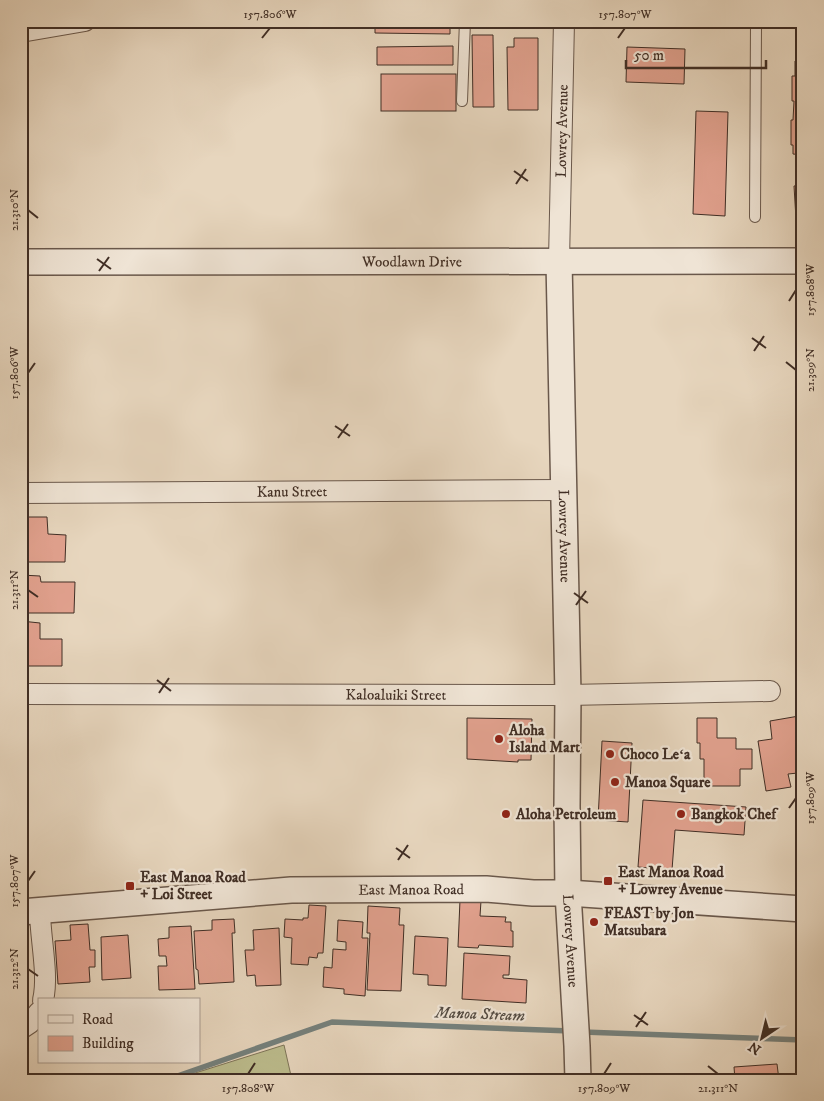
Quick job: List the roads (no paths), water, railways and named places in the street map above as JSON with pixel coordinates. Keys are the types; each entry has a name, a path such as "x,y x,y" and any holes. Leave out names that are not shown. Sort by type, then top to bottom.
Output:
{"street":[{"path":"21,32 85,21"},
{"name":"Lowrey Avenue","path":"564,21 560,261 568,695 568,893 578,1046 578,1080"},
{"name":"Woodlawn Drive","path":"21,262 803,261"},
{"name":"Kanu Street","path":"21,493 564,490"},
{"name":"Kaloaluiki Street","path":"21,694 568,695 770,691"},
{"name":"East Manoa Road","path":"31,912 291,890 486,889 803,909"},
{"path":"31,912 40,930 46,984 43,998"},
{"path":"21,1029 30,1023 38,1013"}],"lane":[{"path":"462,100 465,21"},
{"path":"752,21 803,22"},
{"path":"755,218 756,22"}],"waterway":[{"name":"Manoa Stream","path":"166,1080 332,1022 571,1031"},
{"name":"Manoa Stream","path":"583,1032 803,1040"}],"place":[{"name":"Aloha Island Mart","path":"499,739"},
{"name":"Choco Leʻa","path":"610,754"},
{"name":"Manoa Square","path":"615,782"},
{"name":"Aloha Petroleum","path":"506,814"},
{"name":"Bangkok Chef","path":"681,814"},
{"name":"East Manoa Road + Lowrey Avenue","path":"608,881"},
{"name":"East Manoa Road + Loi Street","path":"130,886"},
{"name":"FEAST by Jon Matsubara","path":"594,922"}]}
